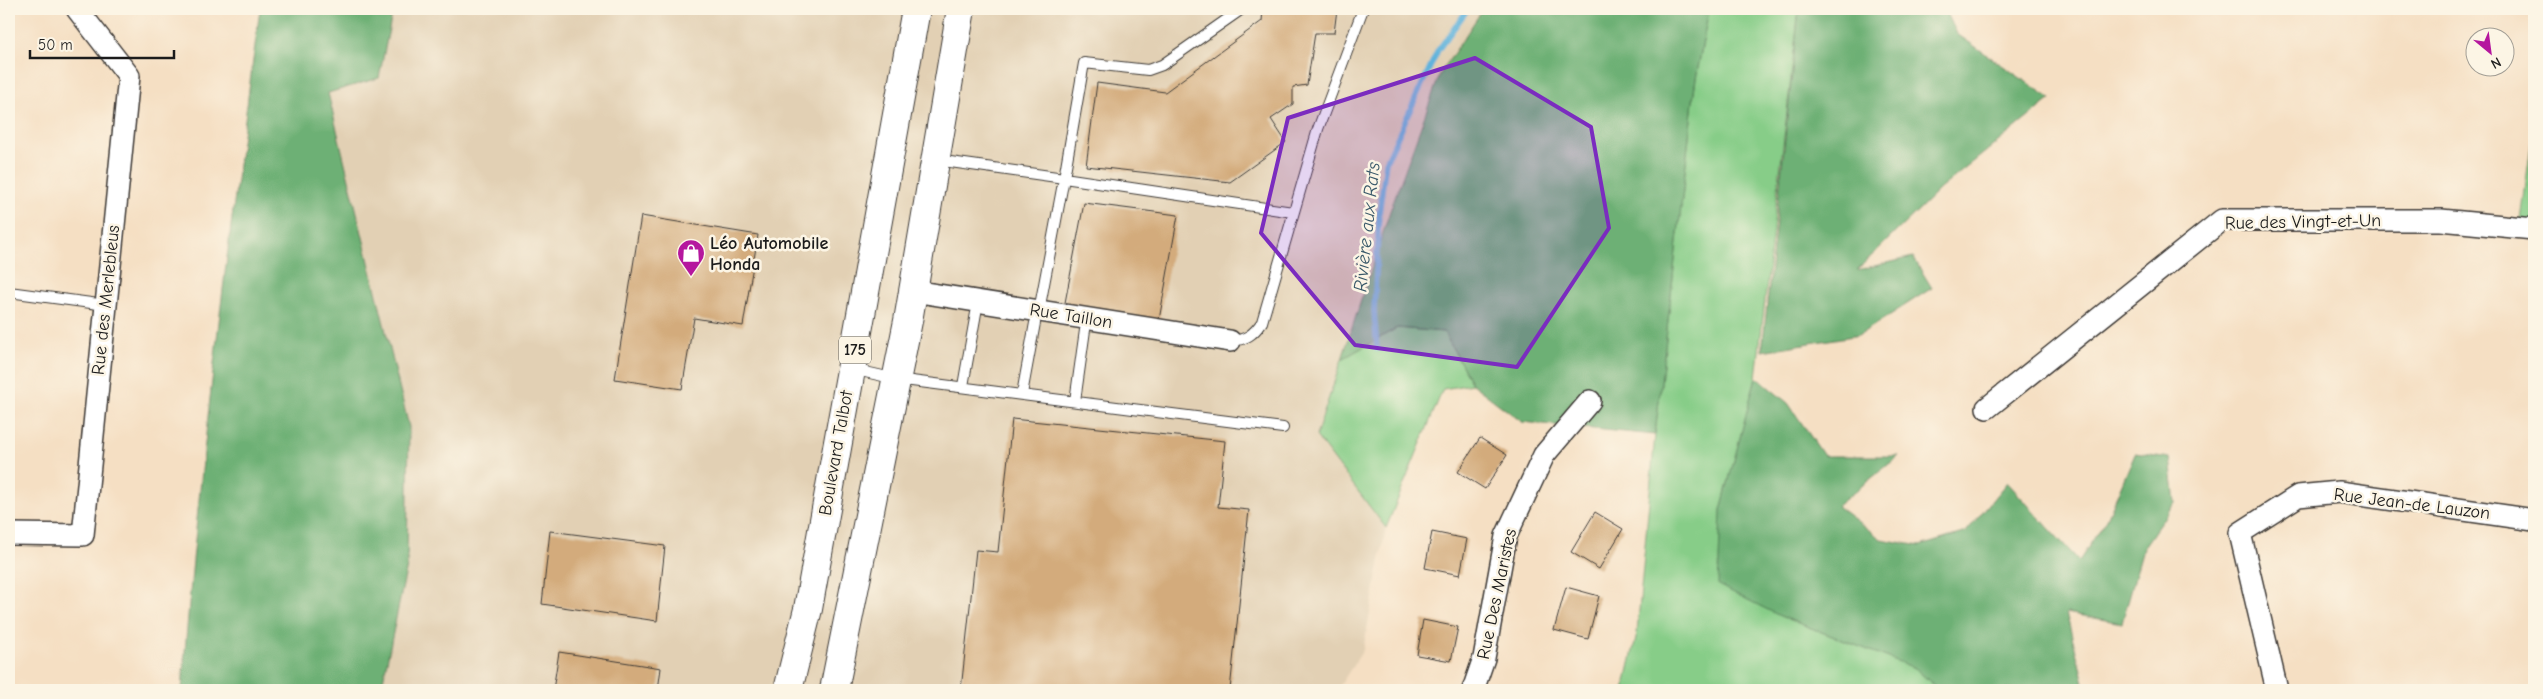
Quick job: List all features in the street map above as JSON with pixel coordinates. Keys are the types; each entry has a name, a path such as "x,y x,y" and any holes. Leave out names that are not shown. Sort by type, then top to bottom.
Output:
{"main road":[{"name":"Boulevard Talbot","path":"788,690 808,609 916,9"},
{"path":"834,690 913,290 961,9"}],"street":[{"name":"Rue des Merlebleus","path":"9,534 83,534 129,76 77,9"},
{"name":"Rue des Vingt-et-Un","path":"1986,408 2222,220 2441,220 2534,228"},
{"name":"Rue Taillon","path":"913,290 1037,317 1230,341"},
{"name":"Rue Des Maristes","path":"1473,690 1484,658 1506,536 1544,455 1590,401"},
{"name":"Rue Jean-de Lauzon","path":"2277,690 2240,533 2298,496 2339,492 2534,520"}],"lane":[{"path":"1022,394 1084,64 1148,70 1162,65 1242,9"},
{"path":"1230,341 1242,340 1253,334 1262,322 1318,129 1363,9"},
{"path":"935,160 1294,212"},
{"path":"9,292 106,305"},
{"path":"963,386 976,313"},
{"path":"1075,401 1085,330"},
{"path":"851,369 896,379 1283,428"}],"highlighted area":[{"path":"1475,58 1591,127 1609,228 1517,367 1355,345 1261,233 1288,118"}],"shaded area":[{"path":"393,9 1483,9 1440,74 1390,211 1317,436 1386,528 1363,650 1337,690 381,690 407,566 328,93 379,78"}],"green space":[{"path":"260,9 393,9 379,78 328,93 409,427 407,566 381,690 182,690 206,434 226,264"},
{"path":"1483,9 1709,9 1695,84 1655,435 1522,422 1472,384 1444,332 1397,328 1342,359 1390,211 1440,74"},
{"path":"1709,9 1799,9 1756,377 1721,510 1780,616 1915,668 1939,690 1624,690 1637,633 1655,435 1695,84"},
{"path":"1799,9 1945,9 1957,34 2051,99 1941,188 1857,270 1913,257 1932,288 1859,335 1762,351"},
{"path":"2534,122 2534,229 2520,227"},
{"path":"1397,328 1444,332 1472,384 1443,389 1386,528 1316,436 1342,359"},
{"path":"1756,377 1788,403 1824,456 1899,456 1837,506 1881,539 1920,546 1966,532 2007,482 2079,561 2107,519 2135,453 2170,458 2175,502 2143,548 2122,623 2066,613 2086,690 1939,690 1915,668 1780,616 1718,585 1721,510"}],"building":[{"path":"1263,9 1337,9 1334,33 1315,33 1307,85 1293,87 1293,104 1271,119 1286,142 1230,182 1086,166 1097,83 1165,92 1262,21"},
{"path":"1084,203 1178,215 1159,320 1064,308"},
{"name":"Léo Automobile Honda","path":"641,216 758,235 743,326 694,318 682,389 615,379"},
{"path":"1012,419 1225,441 1218,507 1249,510 1230,690 961,690 976,550 998,552"},
{"path":"1480,438 1507,455 1485,489 1458,472"},
{"path":"1595,512 1623,529 1599,569 1571,552"},
{"path":"550,531 665,546 657,621 542,604"},
{"path":"1432,532 1467,539 1460,575 1425,568"},
{"path":"1566,587 1599,596 1588,639 1554,630"},
{"path":"1423,620 1458,627 1451,661 1417,655"},
{"path":"559,652 661,668 658,690 553,690"}],"waterway":[{"name":"Rivière aux Rats","path":"1377,349 1374,311 1379,214 1386,162 1438,50 1468,9"}],"place":[{"name":"Léo Automobile Honda","path":"691,277"}]}
